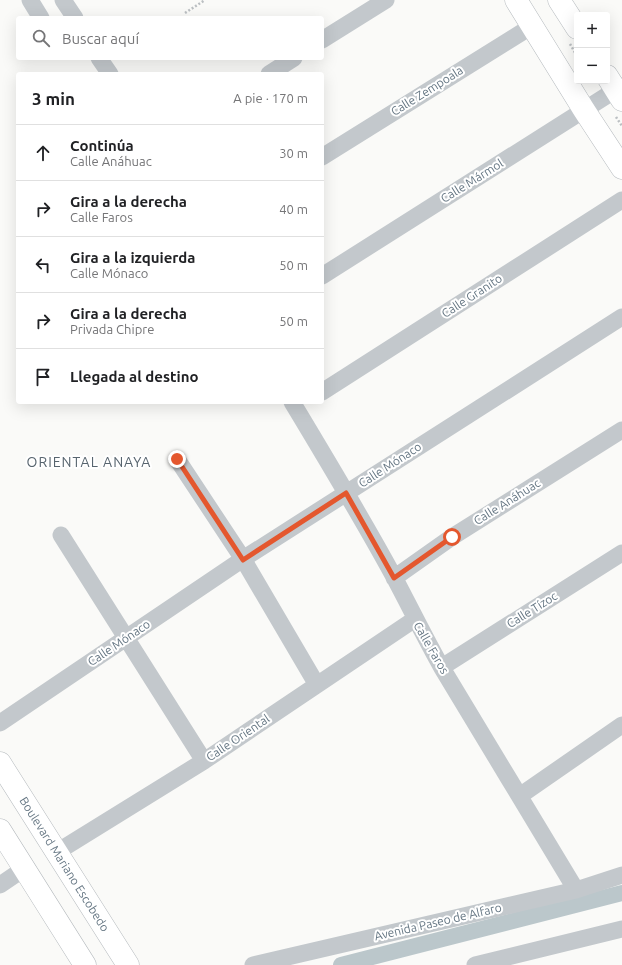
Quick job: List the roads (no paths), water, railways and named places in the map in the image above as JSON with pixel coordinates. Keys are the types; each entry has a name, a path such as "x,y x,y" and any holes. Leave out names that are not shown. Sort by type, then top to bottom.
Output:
{"main road":[{"path":"516,0 622,168"},
{"path":"564,2 574,22"},
{"name":"Boulevard Mariano Escobedo","path":"0,763 128,965"},
{"path":"0,830 85,965"}],"street":[{"path":"30,0 40,16"},
{"path":"64,0 74,16"},
{"path":"324,39 386,0"},
{"name":"Calle Zempoala","path":"324,156 532,26"},
{"path":"100,60 109,72"},
{"path":"271,72 291,60"},
{"name":"Calle Mármol","path":"324,275 617,88"},
{"name":"Calle Granito","path":"324,391 622,200"},
{"name":"Calle Mónaco","path":"0,723 243,560 622,317"},
{"name":"Calle Faros","path":"298,404 394,578 415,620 576,890"},
{"name":"Calle Anáhuac","path":"394,578 452,537 622,430"},
{"path":"177,459 243,560 317,685"},
{"path":"61,535 204,761"},
{"name":"Calle Tízoc","path":"442,667 622,553"},
{"name":"Calle Oriental","path":"57,852 204,761 415,620"},
{"path":"520,795 622,725"},
{"path":"0,885 25,868"},
{"name":"Avenida Paseo de Alfaro","path":"253,965 576,890 622,875"},
{"path":"475,965 622,929"}],"waterway":[{"path":"341,965 622,893"}],"district":[{"name":"ORIENTAL ANAYA","path":"89,462"}]}
